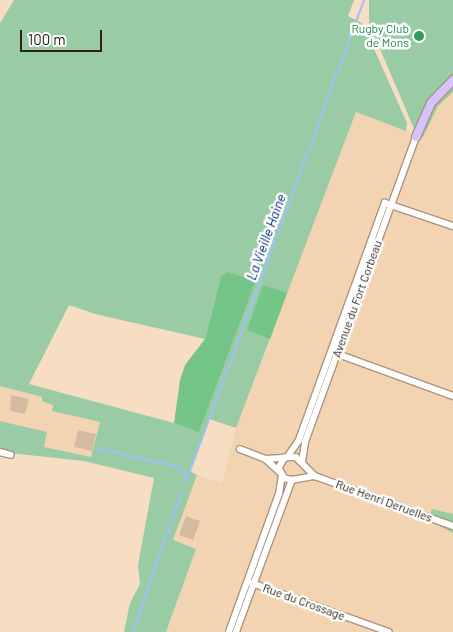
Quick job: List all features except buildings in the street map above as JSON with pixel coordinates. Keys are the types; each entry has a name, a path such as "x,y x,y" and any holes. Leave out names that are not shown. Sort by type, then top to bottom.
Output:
{"highway":[{"path":"416,137 431,103 453,80"}],"street":[{"name":"Avenue du Fort Corbeau","path":"302,463 305,442 334,353 406,155 416,137"},
{"path":"388,204 453,226"},
{"name":"Avenue du Fort Corbeau","path":"286,457 298,440 334,353"},
{"path":"334,353 453,396"},
{"path":"240,449 266,459 281,474 292,480 299,478 302,463 286,457 266,459"},
{"path":"0,452 11,454"},
{"path":"236,632 279,494 280,464 286,457"},
{"name":"Rue Henri Deruelles","path":"302,463 315,476 453,526"},
{"name":"Rue Henri Deruelles","path":"299,478 315,476"},
{"path":"229,632 292,480"},
{"name":"Rue du Crossage","path":"251,582 389,632"}],"shaded area":[{"path":"453,86 453,632 166,632 196,549 172,540 197,475 222,483 236,428 356,112 420,136 432,109"},
{"path":"0,386 43,397 53,404 52,411 100,422 92,457 44,447 47,432 0,421"}],"green space":[{"path":"14,0 354,0 348,16 363,24 407,123 406,131 356,112 236,428 209,419 190,471 197,475 173,540 196,549 166,632 124,632 130,603 140,584 138,565 154,478 84,461 0,452 0,421 47,432 44,447 91,457 100,422 52,411 53,405 42,401 42,397 0,386 0,23","holes":["221,276 256,281 199,433 174,423 29,384 69,305 95,314 205,339"]},
{"name":"Rugby Club de Mons","path":"369,0 453,0 453,77 431,97 415,131 369,23"},
{"path":"453,86 453,92 438,106 423,137 420,136 432,109"},
{"path":"228,272 256,281 199,433 174,423 180,380 185,365 205,339 221,276"},
{"path":"263,285 287,293 270,339 247,330"},
{"path":"432,509 453,514 453,533 428,520"}],"waterway":[{"name":"La Vieille Haine","path":"186,482 364,0"},
{"path":"95,448 175,466 183,471 186,479"},
{"name":"La Vieille Haine","path":"133,632 182,491"}],"place":[{"name":"Rugby Club de Mons","path":"419,36"}]}
